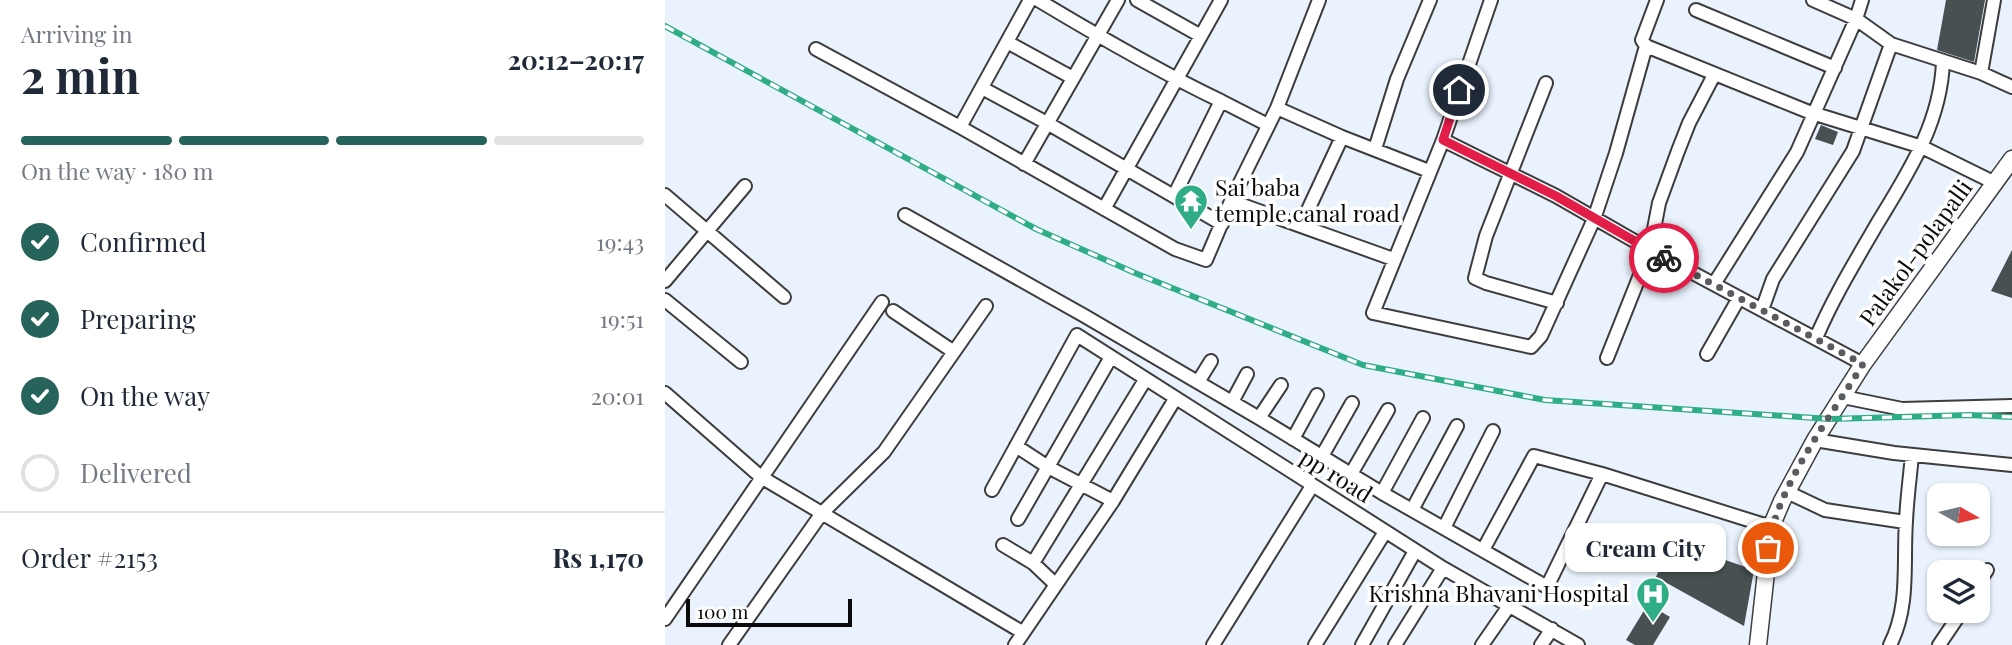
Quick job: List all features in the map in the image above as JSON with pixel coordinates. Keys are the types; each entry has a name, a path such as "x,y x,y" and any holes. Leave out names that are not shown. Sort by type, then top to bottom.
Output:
{"street":[{"path":"960,127 1030,0"},
{"path":"1038,0 1176,80 1268,125"},
{"path":"1024,164 1118,0"},
{"path":"1137,0 1201,36"},
{"path":"1104,209 1221,0"},
{"path":"815,48 1175,249 1206,260 1231,201 1277,108 1319,0"},
{"path":"1375,149 1397,79 1430,0"},
{"path":"1491,0 1443,140 1373,313 1531,347 1541,336 1594,219 1646,46"},
{"path":"1657,0 1641,40 1646,46 1815,114 1922,148 1995,183"},
{"path":"1813,0 1856,19 1891,44 1981,73 2012,87"},
{"path":"1714,284 1797,152 1863,0"},
{"path":"1981,73 1994,0"},
{"path":"1696,10 1835,68"},
{"path":"1007,42 1073,78"},
{"path":"1762,310 1773,279 1853,151 1891,44"},
{"path":"1816,338 1832,302 1922,148 1942,87 1943,61"},
{"path":"1607,358 1650,250 1659,203 1689,123 1714,75"},
{"path":"1546,83 1513,174 1486,236 1475,278 1556,303"},
{"path":"982,88 1221,223"},
{"path":"1174,196 1220,101"},
{"path":"1277,108 1429,171"},
{"path":"1301,225 1342,137"},
{"path":"1443,140 1513,174 1863,364"},
{"name":"Palakol-polapalli","path":"1758,645 1771,527 1787,492 1815,440 1863,364 2012,159"},
{"path":"665,281 745,186"},
{"path":"665,195 784,297"},
{"path":"1231,201 1393,259"},
{"path":"905,215 1198,382 1382,493 1546,587 1602,474"},
{"path":"1707,354 1739,298"},
{"path":"665,300 741,362"},
{"path":"665,619 882,302"},
{"path":"729,645 822,513 884,452 986,306"},
{"path":"893,312 954,352"},
{"name":"pp road","path":"1016,446 1077,335 1415,551 1578,645"},
{"path":"1018,519 1111,357"},
{"path":"1198,382 1211,361"},
{"path":"1232,402 1247,374"},
{"path":"1033,563 1145,380"},
{"path":"1259,418 1281,385"},
{"path":"665,393 761,477 1022,632"},
{"path":"1293,439 1317,396"},
{"path":"1843,397 1902,409 2012,406"},
{"path":"1015,645 1113,501 1175,399"},
{"path":"1322,456 1352,403"},
{"path":"1351,474 1388,410"},
{"path":"1382,493 1423,418"},
{"path":"1412,510 1457,426"},
{"path":"1444,528 1493,431"},
{"path":"1815,440 1912,455 2012,465"},
{"path":"992,490 1016,446 1048,467 1113,501"},
{"path":"1890,645 1899,628 1903,607 1905,522 1912,455"},
{"path":"1483,550 1534,456 1602,474 1771,527"},
{"path":"1213,645 1312,486"},
{"path":"1787,492 1825,510 1905,522"},
{"path":"1315,645 1385,532"},
{"path":"1003,545 1033,563 1055,584"},
{"path":"1362,645 1415,551"},
{"path":"1395,645 1443,568"},
{"path":"1482,645 1509,606"},
{"path":"1939,645 1954,623"},
{"path":"1541,645 1552,629"}],"building":[{"path":"1946,0 1985,0 1974,62 1937,50"},
{"path":"1821,125 1838,132 1833,145 1815,139"},
{"path":"2012,250 2012,298 1991,291"},
{"path":"1671,541 1754,570 1744,626 1656,577"},
{"path":"1648,604 1670,617 1653,645 1635,645 1626,640"}],"railway":[{"path":"665,26 1036,229 1135,273 1363,365 1545,400 1830,419 1969,415 2012,417"}],"way so far":[{"path":"1664,258 1863,364 1815,440 1782,500 1771,527 1768,548"}],"place":[{"name":"Sai baba temple,canal road","path":"1191,231"},
{"name":"Cream City","path":"1768,548"},
{"name":"Krishna Bhavani Hospital","path":"1653,624"}],"route":[{"path":"1459,90 1443,140 1556,196 1664,258"}]}
